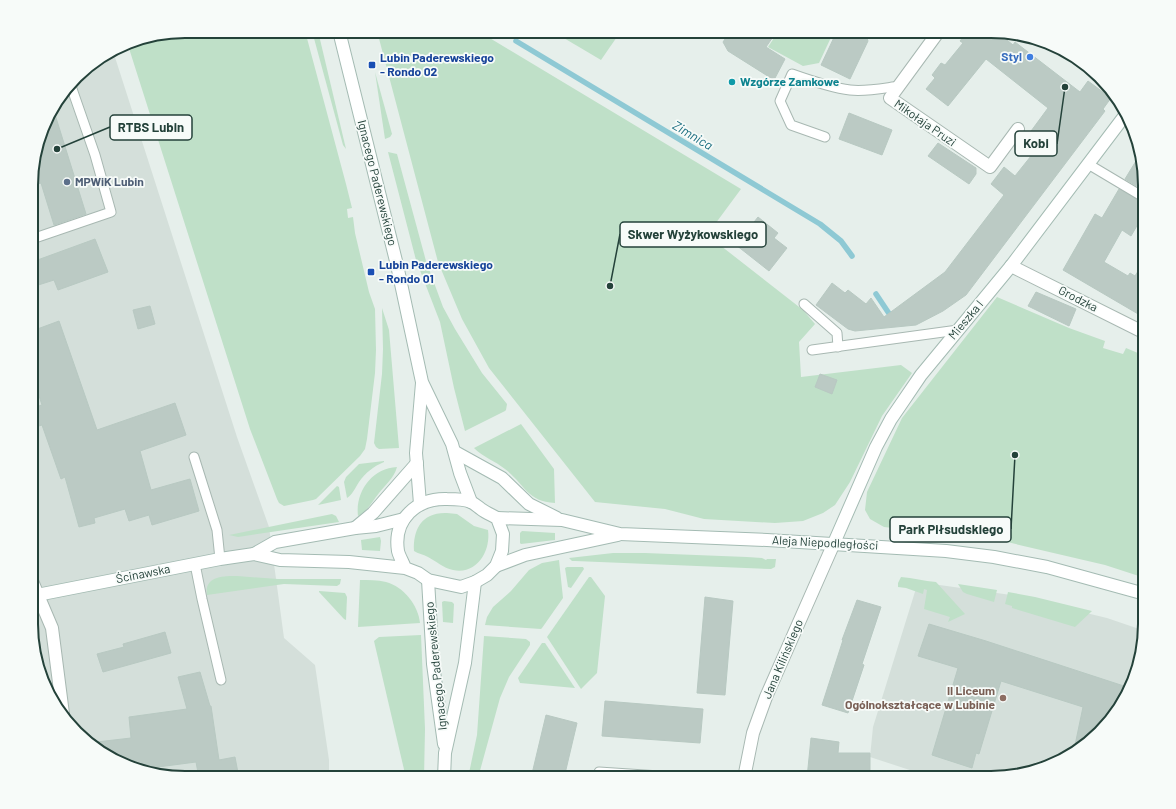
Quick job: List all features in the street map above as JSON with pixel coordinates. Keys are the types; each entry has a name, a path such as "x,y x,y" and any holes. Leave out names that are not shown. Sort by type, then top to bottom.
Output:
{"street":[{"name":"Ignacego Paderewskiego","path":"341,38 397,265 422,382 452,444 460,472 472,502"},
{"name":"Mikołaja Pruzi","path":"934,38 890,98 990,167 1018,129"},
{"name":"Mieszka I","path":"834,544 876,447 891,419 922,375 1011,266 1122,119"},
{"name":"Grodzka","path":"1011,266 1138,330"},
{"name":"Ignacego Paderewskiego","path":"420,504 416,453 422,382"},
{"path":"455,452 502,478 529,504 562,520"},
{"path":"355,528 374,513 417,462"},
{"path":"437,498 472,502 482,510 497,518 503,534 502,551 496,566 487,575 475,582 461,587 428,580 418,572 405,568 398,552 398,536 404,519 412,509 420,504 437,498"},
{"name":"Aleja Niepodległości","path":"497,518 562,520 620,534 946,551 994,557 1047,567 1138,592"},
{"name":"Ścinawska","path":"254,554 275,542 355,528 376,526 404,519"},
{"name":"Aleja Niepodległości","path":"496,566 525,555 620,534"},
{"name":"Jana Kilińskiego","path":"745,771 753,734 766,697 834,544"},
{"name":"Ścinawska","path":"38,595 220,559 254,554 280,560 349,562 405,568"},
{"name":"Ignacego Paderewskiego","path":"428,580 433,664 445,753 444,771"},
{"name":"Ignacego Paderewskiego","path":"445,753 465,663 475,582"},
{"path":"38,602 52,628 56,694"}],"lane":[{"path":"825,137 791,124 780,101 792,74 850,90 900,86"},
{"path":"38,237 111,212 95,155 72,90"},
{"path":"1088,164 1138,194"},
{"path":"804,304 836,333 838,347"},
{"path":"812,350 958,330"},
{"path":"194,457 217,530 220,559"},
{"path":"195,564 222,680"}],"shaded area":[{"path":"115,56 237,437 269,527 284,638 315,665 329,760 329,771 175,771 137,763 120,756 95,741 74,721 58,698 46,672 38,634 39,165 49,128 68,95 95,68"},
{"name":"II Liceum Ogólnokształcące w Lubinie","path":"918,582 1011,595 1107,618 1138,629 1137,644 1127,681 1108,714 1081,741 1048,760 1029,766 1001,771 913,771 870,757 873,727"}],"green space":[{"path":"175,38 307,38 346,184 352,208 347,209 348,218 353,217 355,233 369,292 375,309 375,373 365,449 360,456 316,499 284,506 279,503 277,499 250,429 129,49 147,43"},
{"path":"314,38 320,38 346,149 343,145"},
{"path":"379,38 490,38 741,189 707,235 803,310 815,324 799,342 801,377 901,365 912,373 882,416 850,482 835,505 823,513 803,521 775,523 704,519 665,509 595,502 489,368 462,319 438,262"},
{"path":"564,38 616,38 601,60"},
{"path":"774,38 831,38 819,63 803,66 768,47"},
{"path":"375,72 392,134 390,137 385,139"},
{"path":"388,152 397,154 426,261 443,307 482,373 507,404 505,411 465,431 440,322 416,260"},
{"path":"997,297 1069,328 1105,341 1103,348 1123,354 1126,348 1138,353 1138,576 1105,565 994,539 884,527 870,519 865,510 867,492 902,418"},
{"path":"382,308 389,330 399,448 379,449 374,443 382,374"},
{"path":"521,424 554,469 555,503 545,502 532,495 505,469 474,448"},
{"path":"384,461 364,476 347,498 344,482 346,477 359,464"},
{"path":"397,467 390,481 367,508 358,516 359,498 367,483 380,472 388,468"},
{"path":"337,486 339,487 341,500 318,505"},
{"path":"447,513 457,514 474,526 488,530 485,553 481,560 469,569 462,571 449,569 414,551 415,536 421,523 431,515"},
{"path":"332,514 336,516 339,522 238,537 229,535"},
{"path":"522,531 555,533 555,540 521,544 520,533"},
{"path":"380,537 380,551 362,550 361,540"},
{"path":"613,553 747,557 762,558 766,560 776,559 775,567 771,569 572,561 569,558"},
{"path":"559,560 563,598 541,629 485,625 487,617 493,607 511,591 529,570 542,563"},
{"path":"583,567 584,569 571,588 568,587 565,568"},
{"path":"226,576 278,579 341,579 340,584 337,586 284,584 207,595 208,584 211,581 216,578"},
{"path":"589,577 591,577 605,596 597,673 581,689 547,637"},
{"path":"901,577 936,582 965,614 948,622 950,617 924,609 927,590 924,589 923,594 898,587"},
{"path":"360,580 383,581 393,584 399,588 413,603 419,616 420,623 358,627"},
{"path":"958,584 997,590 994,602 963,592"},
{"path":"319,591 345,593 347,597 346,620 344,619"},
{"path":"1008,592 1092,611 1075,627 1012,608 1012,606 1005,604"},
{"path":"442,602 452,602 454,604 453,623 443,622"},
{"path":"421,635 425,729 424,771 404,771 374,641 379,637"},
{"path":"484,636 526,639 530,642 530,645 509,677 500,698 480,771 469,771 477,735"},
{"path":"542,643 545,643 575,688 520,683 518,678"}],"building":[{"path":"726,38 772,38 766,47 785,59 774,80 728,51 723,42"},
{"path":"834,38 867,38 868,41 850,79 821,65"},
{"path":"962,38 1001,38 1005,38 1013,45 1015,42 1080,92 1088,81 1110,99 1103,109 1105,111 966,295 943,311 916,325 855,331 848,329 816,305 832,283 845,293 848,290 866,304 871,298 884,317 945,272 1004,195 991,184 1004,167 1015,176 1035,151 1023,142 1048,108 986,59 948,106 926,89 935,78 932,75 941,63 945,65 963,43 960,41"},
{"path":"849,113 892,130 882,155 839,139"},
{"path":"55,116 86,214 54,225 41,183 38,184 39,165 46,137"},
{"path":"938,143 976,168 976,174 969,184 928,156"},
{"path":"1136,161 1138,187 1125,179"},
{"path":"1119,189 1138,200 1138,224 1131,236 1122,230 1104,262 1128,276 1130,273 1135,276 1138,271 1138,314 1063,270 1095,214 1102,218"},
{"path":"758,217 778,233 774,238 787,248 769,271 736,245"},
{"path":"95,239 108,272 58,290 54,280 38,285 38,260"},
{"path":"1036,292 1076,309 1069,326 1028,306"},
{"path":"150,306 155,324 138,329 133,310"},
{"path":"59,321 97,430 175,403 186,435 140,451 151,490 190,479 199,511 152,525 149,515 129,521 125,509 94,518 95,523 79,527 65,477 61,479 42,425 38,426 38,406 42,405 38,393 38,329"},
{"path":"820,374 837,380 832,394 815,387"},
{"path":"705,597 733,601 725,695 697,693"},
{"path":"857,600 881,607 848,713 822,705 842,640"},
{"path":"929,624 1124,686 1108,714 1088,735 1075,745 1083,707 1001,681 979,754 976,753 972,768 932,755 958,668 918,656"},
{"path":"165,632 171,653 103,672 97,654 124,647 123,644"},
{"path":"200,672 211,706 219,760 235,757 238,771 198,771 196,762 154,768 128,760 97,742 131,738 129,717 187,709 178,677"},
{"path":"605,701 703,709 700,743 602,736"},
{"path":"546,715 577,723 566,771 533,771"},
{"path":"811,738 839,742 838,753 870,753 870,771 808,771"}],"waterway":[{"name":"Zimnica","path":"516,41 820,224 841,241 852,256"},
{"name":"Zimnica","path":"876,294 892,318"}],"place":[{"name":"Styl","path":"1030,57"},
{"name":"Lubin Paderewskiego - Rondo 02","path":"372,65"},
{"name":"Wzgórze Zamkowe","path":"732,82"},
{"name":"Kobi","path":"1065,87"},
{"name":"RTBS Lubin","path":"57,149"},
{"name":"MPWiK Lubin","path":"67,182"},
{"name":"Lubin Paderewskiego - Rondo 01","path":"371,272"},
{"name":"Skwer Wyżykowskiego","path":"610,286"},
{"name":"Park Piłsudskiego","path":"1015,455"},
{"name":"II Liceum Ogólnokształcące w Lubinie","path":"1003,698"}]}
